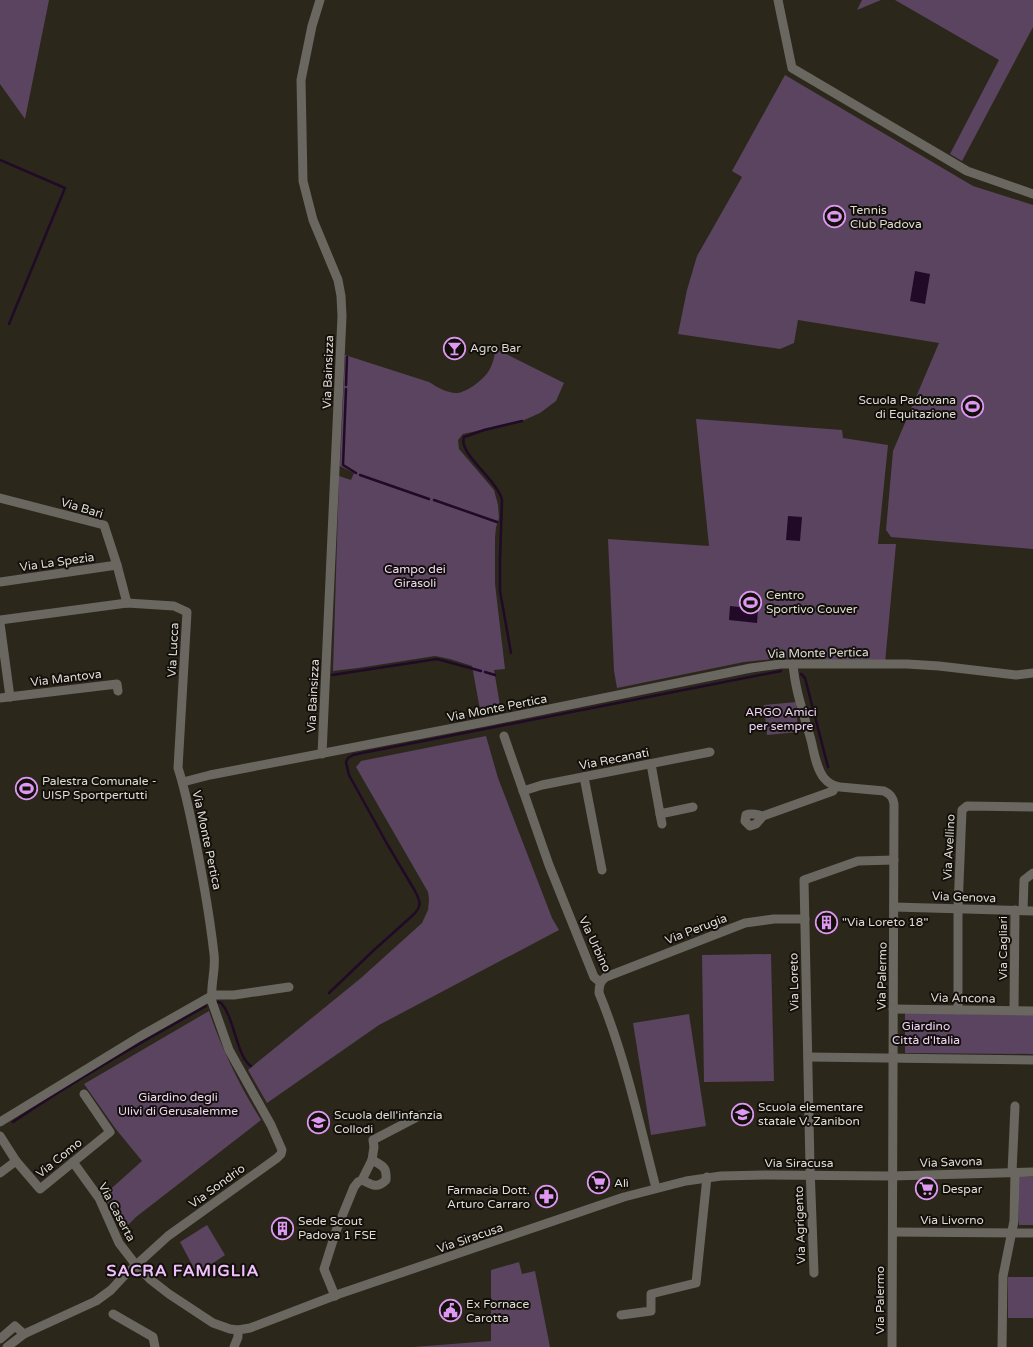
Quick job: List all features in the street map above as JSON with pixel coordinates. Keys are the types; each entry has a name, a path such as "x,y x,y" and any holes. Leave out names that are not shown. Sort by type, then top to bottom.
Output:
{"street":[{"name":"Via Bainsizza","path":"320,0 310,32 301,80 303,181 314,220 338,280 341,296 342,316 322,754"},
{"path":"778,0 792,68 967,171 1033,194"},
{"name":"Via Bari","path":"0,498 104,525 127,603"},
{"name":"Via La Spezia","path":"0,582 117,566"},
{"name":"Via Lucca","path":"0,620 127,603 174,606 187,612 178,768 183,782"},
{"path":"0,624 10,697"},
{"name":"Via Monte Pertica","path":"212,996 215,968 214,955 200,863 183,782 210,775 576,704 751,668 781,664 907,664 939,666 1016,675 1033,673"},
{"path":"763,816 833,791 836,786 824,778 818,767 799,699 794,677 793,664"},
{"name":"Via Mantova","path":"0,698 117,684 118,692"},
{"name":"Via Urbino","path":"504,736 568,912 594,977 600,982 599,993 623,1060 656,1188"},
{"name":"Via Recanati","path":"523,791 542,785 710,752"},
{"path":"651,764 662,824"},
{"path":"584,777 602,870"},
{"name":"Via Palermo","path":"836,786 884,791 889,793 893,798 894,804 892,1347"},
{"name":"Via Avellino","path":"958,1010 958,908 962,810 967,806 1033,807"},
{"path":"660,814 693,807"},
{"name":"Via Loreto","path":"810,1175 804,880 858,861 894,860"},
{"name":"Via Cagliari","path":"1014,1010 1019,910 1024,880 1033,873"},
{"name":"Via Genova","path":"894,907 1033,911"},
{"name":"Via Perugia","path":"600,982 606,977 745,923 763,920 805,919"},
{"path":"0,1122 139,1037 212,996 234,995 289,987"},
{"name":"Via Sondrio","path":"7,1347 24,1334 96,1302 111,1290 168,1236 281,1154 282,1150 271,1125 229,1050 212,1002 212,996"},
{"name":"Via Ancona","path":"893,1009 1033,1011"},
{"path":"808,1057 1033,1060"},
{"name":"Via Como","path":"0,1136 16,1161 40,1189 110,1132 84,1094"},
{"path":"1002,1347 1003,1276 1014,1221 1013,1172 1015,1106"},
{"path":"334,1296 324,1269 336,1231 354,1188 358,1182 362,1180 372,1160 374,1147 373,1140 421,1115"},
{"path":"362,1180 375,1186 381,1185 386,1180 386,1170 383,1166 372,1160"},
{"path":"0,1173 16,1161"},
{"name":"Via Caserta","path":"73,1162 99,1198 119,1243 136,1265 151,1280 169,1294 203,1317 221,1326 241,1330"},
{"name":"Via Savona","path":"892,1176 1033,1172"},
{"name":"Via Siracusa","path":"241,1330 334,1296 656,1188 707,1177 736,1175 892,1176"},
{"name":"Via Agrigento","path":"810,1175 814,1273"},
{"path":"621,1315 651,1311 651,1294 696,1283 707,1177"},
{"name":"Via Livorno","path":"892,1232 1033,1233"},
{"path":"113,1314 153,1336 155,1347"},
{"path":"0,1339 15,1326 24,1334"},
{"path":"234,1347 241,1330"}],"green space":[{"path":"0,0 49,0 25,119 0,84"},
{"path":"862,0 881,0 857,10"},
{"path":"895,0 1033,0 1033,27 962,161 950,154 999,60"},
{"path":"785,75 973,186 1033,205 1033,549 891,537 886,530 893,451 939,343 798,320 794,343 780,349 678,334 687,290 697,256 742,177 732,171"},
{"name":"Campo dei Girasoli","path":"496,349 564,383 556,401 540,413 522,421 463,434 458,440 459,449 494,490 498,505 499,518 495,538 495,584 505,669 494,670 501,711 481,715 472,666 450,659 435,656 333,671 339,476 351,480 354,473 340,466 345,355 429,382 444,390 459,393 469,389 486,375 491,367"},
{"name":"Centro Sportivo Couver","path":"696,419 842,430 843,438 888,445 878,544 896,544 885,663 783,658 744,662 617,688 614,671 608,539 709,546"},
{"name":"ARGO Amici per sempre","path":"796,702 798,732 767,735 764,705"},
{"path":"486,736 498,778 552,918 559,930 379,1025 267,1103 248,1070 361,978 422,923 428,910 428,892 356,767 361,761"},
{"path":"771,954 774,1081 704,1082 702,955"},
{"name":"Giardino degli Ulivi di Gerusalemme","path":"209,1011 232,1067 261,1120 136,1217 122,1231 104,1195 142,1161 115,1128 84,1084"},
{"name":"Giardino Città d'Italia","path":"905,1013 1033,1015 1033,1054 905,1053"},
{"path":"689,1014 706,1126 651,1135 633,1023"},
{"path":"1019,1176 1033,1177 1033,1225 1019,1225"},
{"path":"207,1225 225,1255 197,1274 180,1242"},
{"path":"519,1262 522,1274 535,1271 550,1347 413,1347 491,1341 491,1270"},
{"path":"1008,1277 1033,1277 1033,1318 1008,1318"}],"shaded area":[{"path":"915,271 930,274 925,304 910,301"},
{"path":"788,516 802,517 800,541 786,540"},
{"path":"730,606 758,609 757,623 729,620"}],"waterway":[{"path":"0,160 65,188 9,324"},
{"path":"346,385 347,357"},
{"path":"346,389 343,465 356,473"},
{"path":"511,653 500,591 502,500 499,492 467,451 464,444 464,437 484,430 522,421"},
{"path":"360,475 429,499"},
{"path":"434,500 497,522"},
{"path":"332,675 437,659 481,671"},
{"path":"329,993 412,916 418,910 420,904 415,891 349,775 346,762 348,758 362,753 781,671"},
{"path":"485,672 495,675"},
{"path":"801,674 805,678 828,767"},
{"path":"218,1002 221,1003 225,1009 242,1055 246,1062 251,1066"},
{"path":"13,1122 36,1106 132,1048 206,1006"}],"place":[{"name":"Tennis Club Padova","path":"834,217"},
{"name":"Agro Bar","path":"454,348"},
{"name":"Scuola Padovana di Equitazione","path":"972,407"},
{"name":"Centro Sportivo Couver","path":"751,602"},
{"name":"Palestra Comunale - UISP Sportpertutti","path":"27,788"},
{"name":"\"Via Loreto 18\"","path":"827,922"},
{"name":"Scuola elementare statale V. Zanibon","path":"742,1114"},
{"name":"Scuola dell'infanzia Collodi","path":"318,1122"},
{"name":"Alì","path":"599,1183"},
{"name":"Despar","path":"927,1189"},
{"name":"Farmacia Dott. Arturo Carraro","path":"546,1197"},
{"name":"Sede Scout Padova 1 FSE","path":"282,1228"},
{"name":"Ex Fornace Carotta","path":"450,1311"}],"district":[{"name":"SACRA FAMIGLIA","path":"183,1271"}]}
